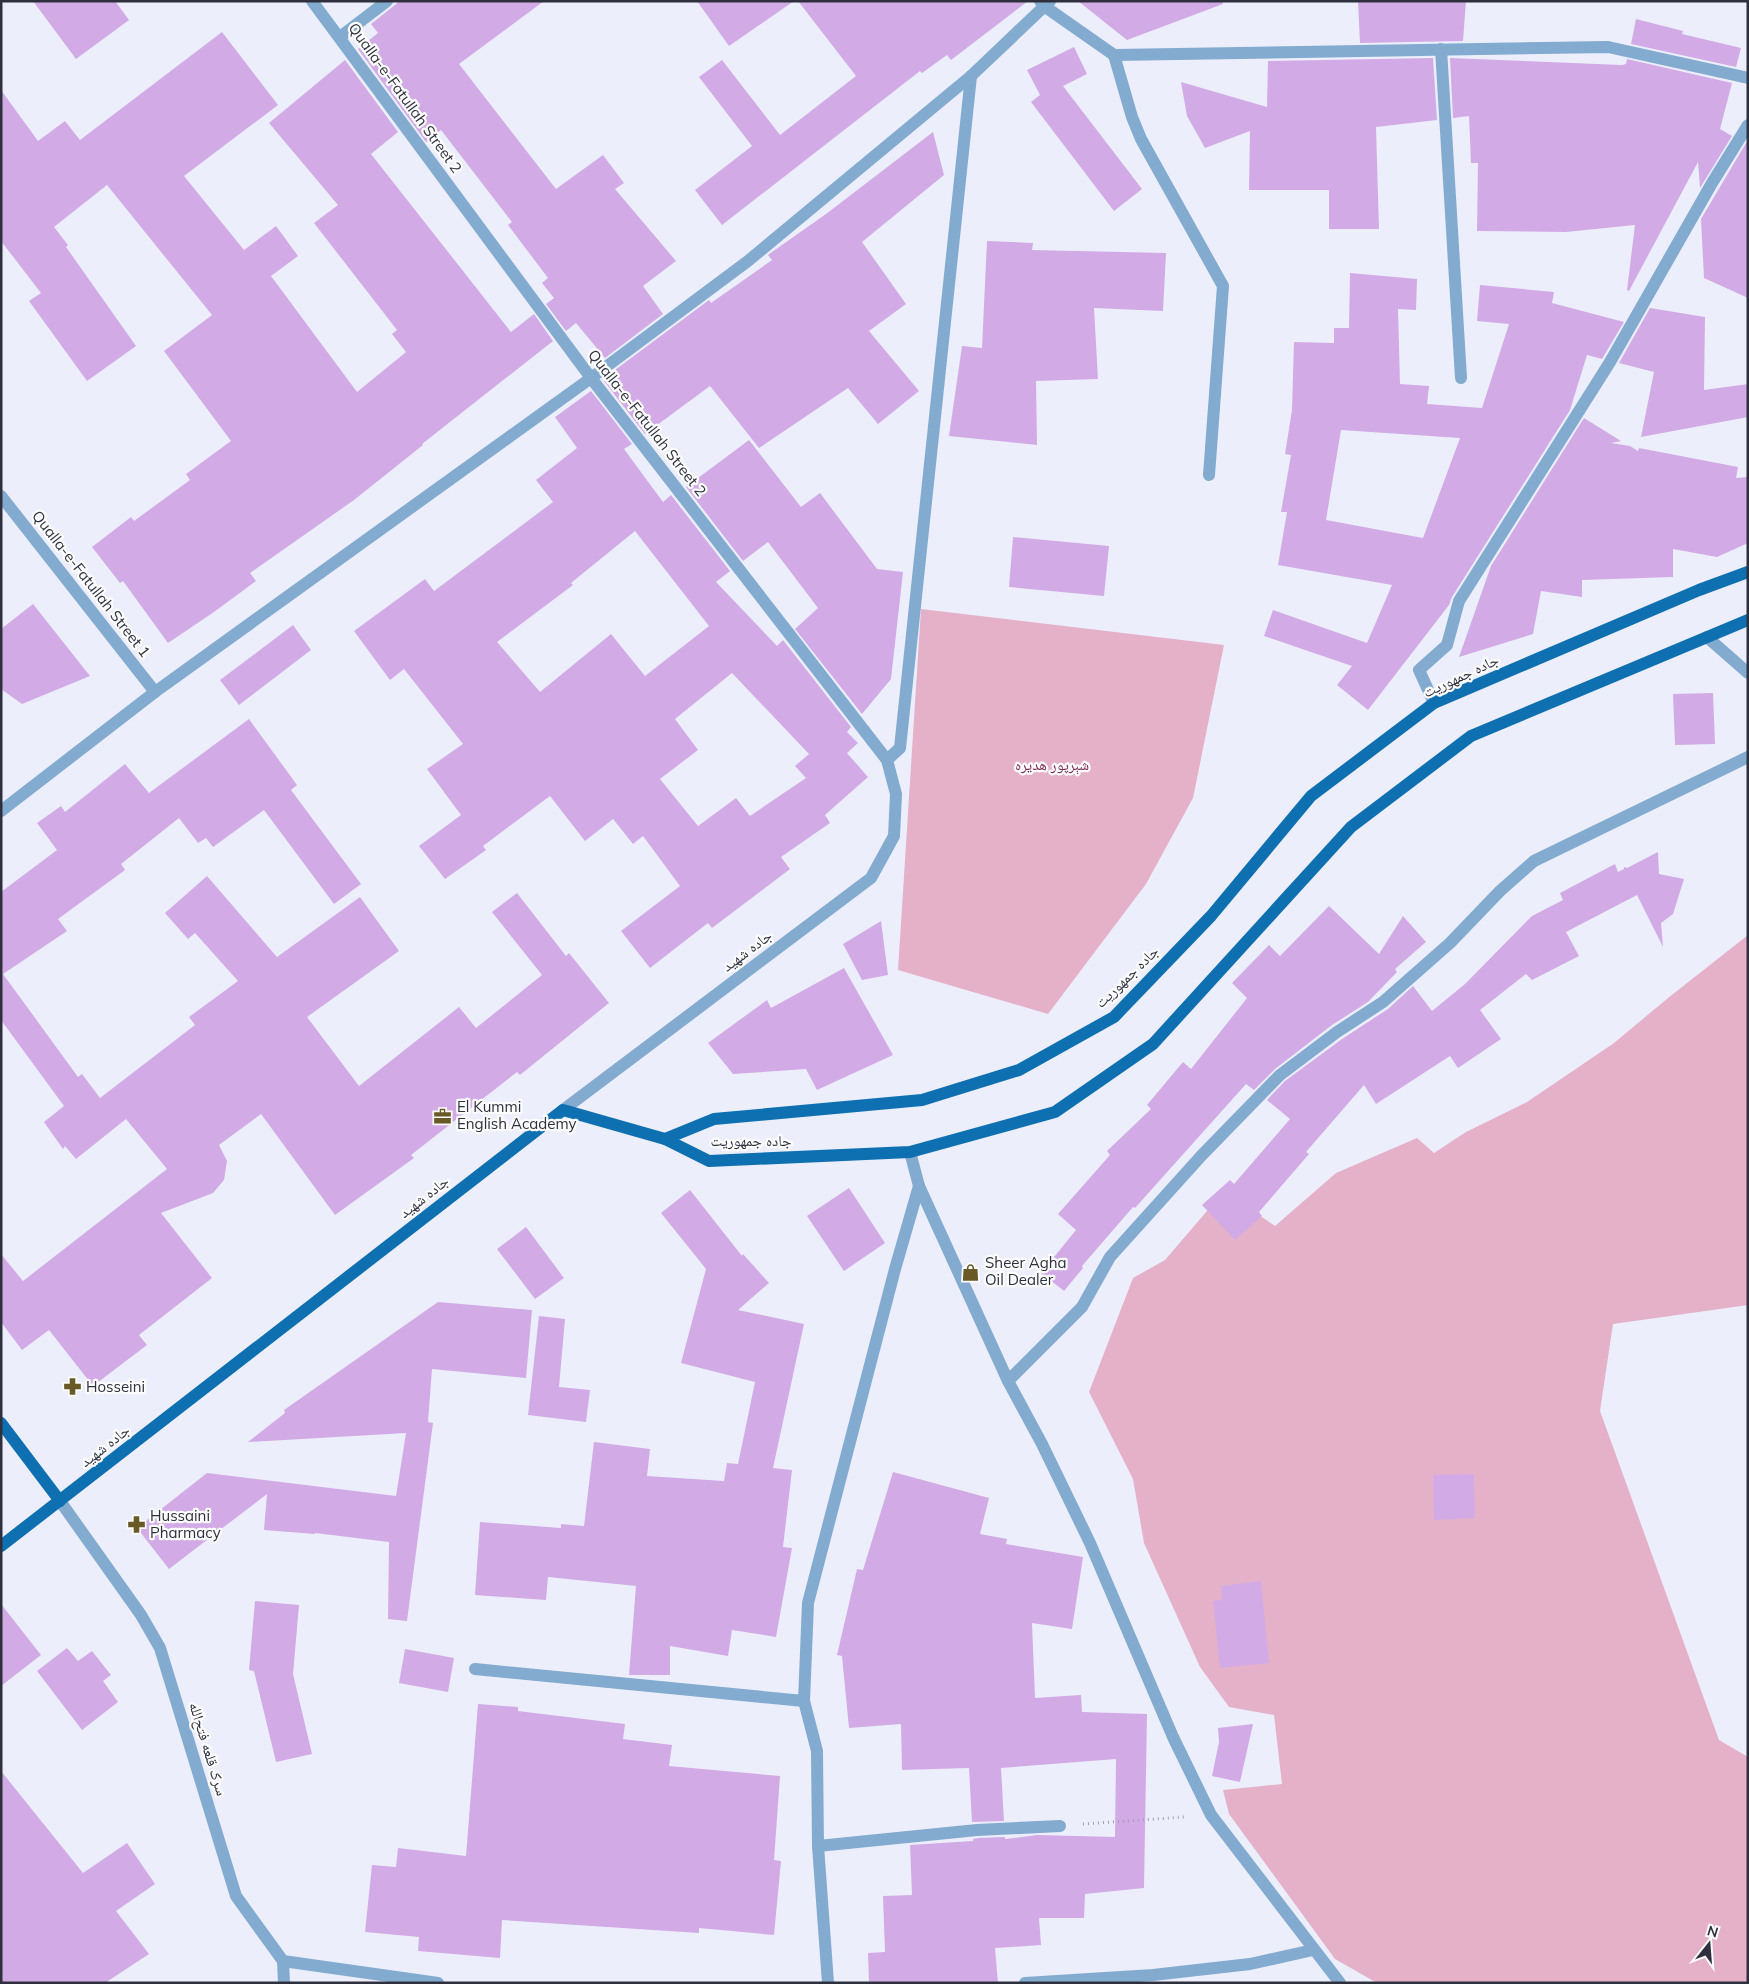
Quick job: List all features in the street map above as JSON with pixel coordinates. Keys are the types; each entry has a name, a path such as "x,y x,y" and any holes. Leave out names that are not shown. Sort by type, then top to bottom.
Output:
{"main road":[{"name":"جاده جمهوریت","path":"664,1139 714,1119 922,1100 1019,1070 1114,1017 1211,916 1311,796 1434,703 1699,590 1748,572"},
{"name":"جاده جمهوریت","path":"664,1139 710,1161 910,1152 1055,1112 1153,1044 1351,827 1471,736 1748,620"},
{"path":"563,1110 664,1139"},
{"name":"جاده شهید","path":"1,1546 563,1110"},
{"name":"سرک قلعه فتح‌الله","path":"1,1424 60,1501"}],"street":[{"name":"Qualla-e-Fatullah Street 2","path":"312,1 591,378 887,760 896,794 894,836 871,878"},
{"path":"340,37 387,1"},
{"path":"1,811 155,692 591,378 748,261 970,76 1045,3 1114,55 1132,117 1141,138 1223,286 1209,475"},
{"path":"1114,55 1608,47 1748,78"},
{"path":"1441,49 1461,378"},
{"path":"887,760 900,748 970,76"},
{"path":"1434,703 1419,670 1447,645 1459,601 1610,362 1712,183 1748,125"},
{"name":"Qualla-e-Fatullah Street 1","path":"1,496 155,692"},
{"path":"1707,637 1748,673"},
{"path":"1008,1381 1082,1307 1110,1257 1202,1155 1280,1075 1337,1032 1383,1002 1450,943 1500,891 1534,861 1748,757"},
{"name":"جاده شهید","path":"563,1110 871,878"},
{"path":"910,1152 919,1186 1008,1381 1042,1444 1090,1543 1173,1737 1211,1815 1340,1983"},
{"path":"828,1983 818,1846 817,1751 804,1701 808,1603 919,1186"},
{"name":"سرک قلعه فتح‌الله","path":"60,1501 141,1615 160,1648 236,1896 283,1961"},
{"path":"475,1670 804,1701"},
{"path":"818,1846 977,1830 1060,1826"},
{"path":"1025,1983 1154,1979 1250,1964 1313,1950"},
{"path":"284,1983 283,1961 438,1983"}],"path":[{"path":"1060,1826 1211,1815"}],"green space":[{"name":"شېرپور هديره","path":"921,609 1224,645 1193,798 1146,884 1048,1014 898,970"},
{"path":"1748,935 1748,1305 1613,1324 1600,1411 1719,1740 1748,1757 1748,1983 1377,1983 1335,1959 1229,1814 1223,1790 1282,1784 1274,1715 1229,1707 1200,1667 1144,1543 1133,1479 1089,1392 1133,1278 1165,1260 1207,1211 1230,1195 1275,1226 1336,1173 1417,1138 1434,1153 1466,1132 1527,1102 1614,1043"}],"building":[{"path":"33,1 115,1 129,20 76,59"},
{"path":"400,1 544,1 459,64 556,189 603,155 624,183 615,189 676,261 643,286 663,314 605,358 576,323 566,331 546,304 554,298 542,283 548,278 508,225 512,222 441,130 426,142 358,49 378,33 371,24"},
{"path":"697,1 794,1 729,46"},
{"path":"798,1 1028,1 951,60 947,55 922,73 920,71 722,225 695,190 752,146 699,77 722,60 780,135 856,76"},
{"path":"1078,1 1222,1 1223,4 1127,40"},
{"path":"1358,1 1466,1 1463,41 1360,43"},
{"path":"1636,19 1683,31 1682,34 1741,48 1736,67 1631,44"},
{"path":"222,32 278,105 184,176 244,250 276,226 298,256 271,276 357,392 406,352 392,334 397,330 314,223 338,205 269,123 345,60 398,132 371,154 511,332 534,314 553,341 354,500 250,573 256,581 168,643 123,581 120,583 92,547 131,517 134,521 190,480 186,474 231,441 164,351 212,315 107,185 54,227 136,346 87,381 29,301 41,293 1,241 1,90 38,141 65,121 80,140"},
{"path":"1074,47 1087,74 1063,86 1142,189 1114,211 1031,102 1040,95 1027,70"},
{"path":"1433,58 1437,120 1376,127 1379,229 1329,229 1329,190 1249,190 1250,131 1205,148 1187,116 1181,82 1267,107 1268,61"},
{"path":"1450,58 1622,65 1626,64 1627,59 1732,83 1720,129 1732,136 1700,188 1698,162 1629,291 1627,290 1635,225 1566,232 1477,231 1478,163 1471,163 1469,116 1453,118"},
{"path":"933,132 944,175 862,242 906,304 869,331 919,391 878,424 848,388 759,448 710,386 645,434 604,381 616,372 615,370 709,300 711,303 772,260 768,255 826,214"},
{"path":"1746,143 1748,144 1748,298 1704,278 1701,219"},
{"path":"987,241 1033,243 1032,250 1166,253 1163,311 1094,308 1098,379 1036,381 1037,445 949,436 962,346 982,348"},
{"path":"1350,273 1417,279 1416,310 1398,309 1400,384 1429,386 1427,404 1482,408 1509,324 1477,321 1480,285 1554,292 1552,303 1624,322 1602,359 1587,355 1570,410 1452,597 1449,605 1368,710 1337,685 1352,666 1264,636 1273,610 1367,643 1392,585 1278,565 1287,512 1281,512 1291,455 1285,454 1292,410 1294,342 1334,343 1334,328 1349,328","holes":["1341,430 1460,438 1423,538 1326,520"]},
{"path":"1650,308 1705,317 1704,390 1748,384 1748,417 1641,437 1654,372 1619,363"},
{"path":"591,391 632,444 624,449 663,502 671,495 730,571 716,582 777,646 783,640 851,727 847,732 858,743 847,753 868,777 825,815 830,823 781,857 790,869 712,928 708,923 650,968 621,931 680,886 643,836 633,844 613,819 585,841 550,796 483,846 486,850 445,879 419,846 461,815 427,769 463,744 404,669 390,680 354,631 425,579 434,591 553,502 536,480 577,448 555,417","holes":["635,531 709,626 645,676 611,634 540,692 497,642 573,585 571,583","732,673 809,754 795,766 806,778 750,816 736,798 698,826 660,779 698,750 675,719"]},
{"path":"1584,418 1621,441 1611,443 1630,446 1638,451 1639,448 1738,467 1736,478 1748,477 1748,543 1717,557 1673,549 1673,577 1582,580 1582,597 1541,591 1533,634 1459,657 1491,566"},
{"path":"749,440 801,507 820,493 877,569 903,572 891,679 862,714 795,629 818,608 768,542 743,561 686,487"},
{"path":"1013,537 1109,546 1104,596 1009,587"},
{"path":"33,604 90,676 22,704 1,689 1,629"},
{"path":"293,625 311,650 239,705 220,680"},
{"path":"1713,693 1715,744 1675,745 1673,694"},
{"path":"249,719 297,785 291,790 361,884 334,904 264,810 213,847 206,838 198,843 179,818 121,864 125,870 58,919 67,931 3,974 78,1077 82,1074 100,1098 195,1025 189,1017 238,981 195,933 188,939 165,913 207,876 277,957 360,897 399,951 307,1017 359,1086 459,1007 476,1028 542,975 492,912 517,893 566,956 569,953 609,1003 520,1075 517,1072 411,1155 414,1158 335,1215 261,1114 219,1145 227,1161 224,1180 213,1193 161,1213 212,1278 139,1335 147,1345 93,1386 49,1330 22,1350 1,1322 1,1254 23,1281 167,1169 126,1119 76,1159 65,1146 63,1149 44,1122 64,1106 1,1020 1,892 57,850 37,823 61,806 65,812 125,764 149,793"},
{"path":"1658,852 1659,874 1684,879 1673,914 1661,923 1663,947 1637,895 1566,932 1579,956 1532,980 1526,974 1480,1010 1501,1039 1458,1068 1450,1056 1376,1104 1364,1085 1306,1152 1309,1154 1259,1212 1262,1216 1235,1240 1202,1205 1230,1180 1234,1184 1290,1119 1267,1100 1285,1081 1342,1039 1388,1009 1413,986 1432,1011 1465,984 1532,916 1563,900 1560,893 1615,864 1618,872 1624,869 1624,867 1627,868"},
{"path":"1329,906 1379,954 1403,916 1426,942 1395,969 1397,972 1368,1002 1332,1025 1275,1069 1254,1090 1246,1084 1135,1208 1133,1207 1082,1266 1083,1268 1064,1291 1041,1273 1076,1230 1058,1214 1110,1155 1107,1151 1151,1109 1147,1105 1183,1062 1191,1069 1247,998 1232,983 1269,945 1280,956"},
{"path":"881,921 888,975 862,980 843,944"},
{"path":"844,968 893,1055 817,1090 806,1069 733,1074 708,1043 767,1000 771,1008"},
{"path":"849,1188 885,1243 844,1271 807,1216"},
{"path":"690,1190 742,1256 743,1254 769,1283 738,1310 804,1324 773,1468 792,1470 783,1547 792,1548 776,1637 732,1630 728,1656 670,1646 670,1675 629,1675 636,1586 548,1577 546,1600 475,1595 480,1522 561,1528 561,1524 584,1526 594,1442 650,1449 647,1476 724,1481 727,1463 738,1464 755,1382 681,1363 706,1269 661,1213"},
{"path":"526,1227 564,1278 535,1299 497,1249"},
{"path":"438,1302 532,1310 526,1378 432,1369 428,1422 433,1423 407,1621 388,1619 389,1542 315,1533 264,1530 267,1494 169,1569 137,1528 207,1473 396,1496 406,1433 248,1442 285,1413 284,1410"},
{"path":"539,1316 565,1319 559,1387 590,1390 586,1422 528,1415"},
{"path":"893,1472 989,1498 980,1534 1007,1539 1006,1544 1083,1557 1072,1629 1032,1623 1035,1698 1081,1695 1082,1712 1147,1714 1144,1888 1085,1894 1084,1918 1039,1918 1041,1945 995,1948 998,1983 869,1983 868,1953 885,1952 883,1896 912,1895 910,1845 973,1841 973,1839 978,1838 1005,1837 1005,1839 1037,1835 1115,1837 1116,1759 1001,1768 1004,1821 972,1822 969,1768 902,1770 901,1724 849,1728 842,1656 837,1655 857,1569 863,1570"},
{"path":"1474,1474 1475,1518 1434,1520 1433,1475"},
{"path":"1261,1581 1269,1663 1220,1668 1213,1601 1222,1600 1221,1586"},
{"path":"255,1601 299,1605 293,1674 312,1754 276,1762 254,1671 249,1670"},
{"path":"1,1604 41,1655 1,1686"},
{"path":"67,1648 78,1661 92,1651 111,1675 103,1681 118,1702 82,1730 37,1671"},
{"path":"405,1649 454,1658 448,1692 399,1683"},
{"path":"478,1704 518,1707 518,1711 625,1724 623,1739 672,1745 669,1766 780,1776 774,1860 781,1861 774,1935 699,1928 699,1933 502,1920 500,1958 418,1951 419,1937 365,1932 372,1865 396,1867 398,1848 466,1856"},
{"path":"1253,1724 1240,1782 1212,1776 1219,1742 1218,1728"},
{"path":"1,1771 83,1873 127,1843 155,1884 116,1911 149,1954 105,1983 1,1983"}],"place":[{"name":"El Kummi English Academy","path":"443,1116"},
{"name":"Sheer Agha Oil Dealer","path":"971,1272"},
{"name":"Hosseini","path":"72,1387"},
{"name":"Hussaini Pharmacy","path":"136,1525"}]}
